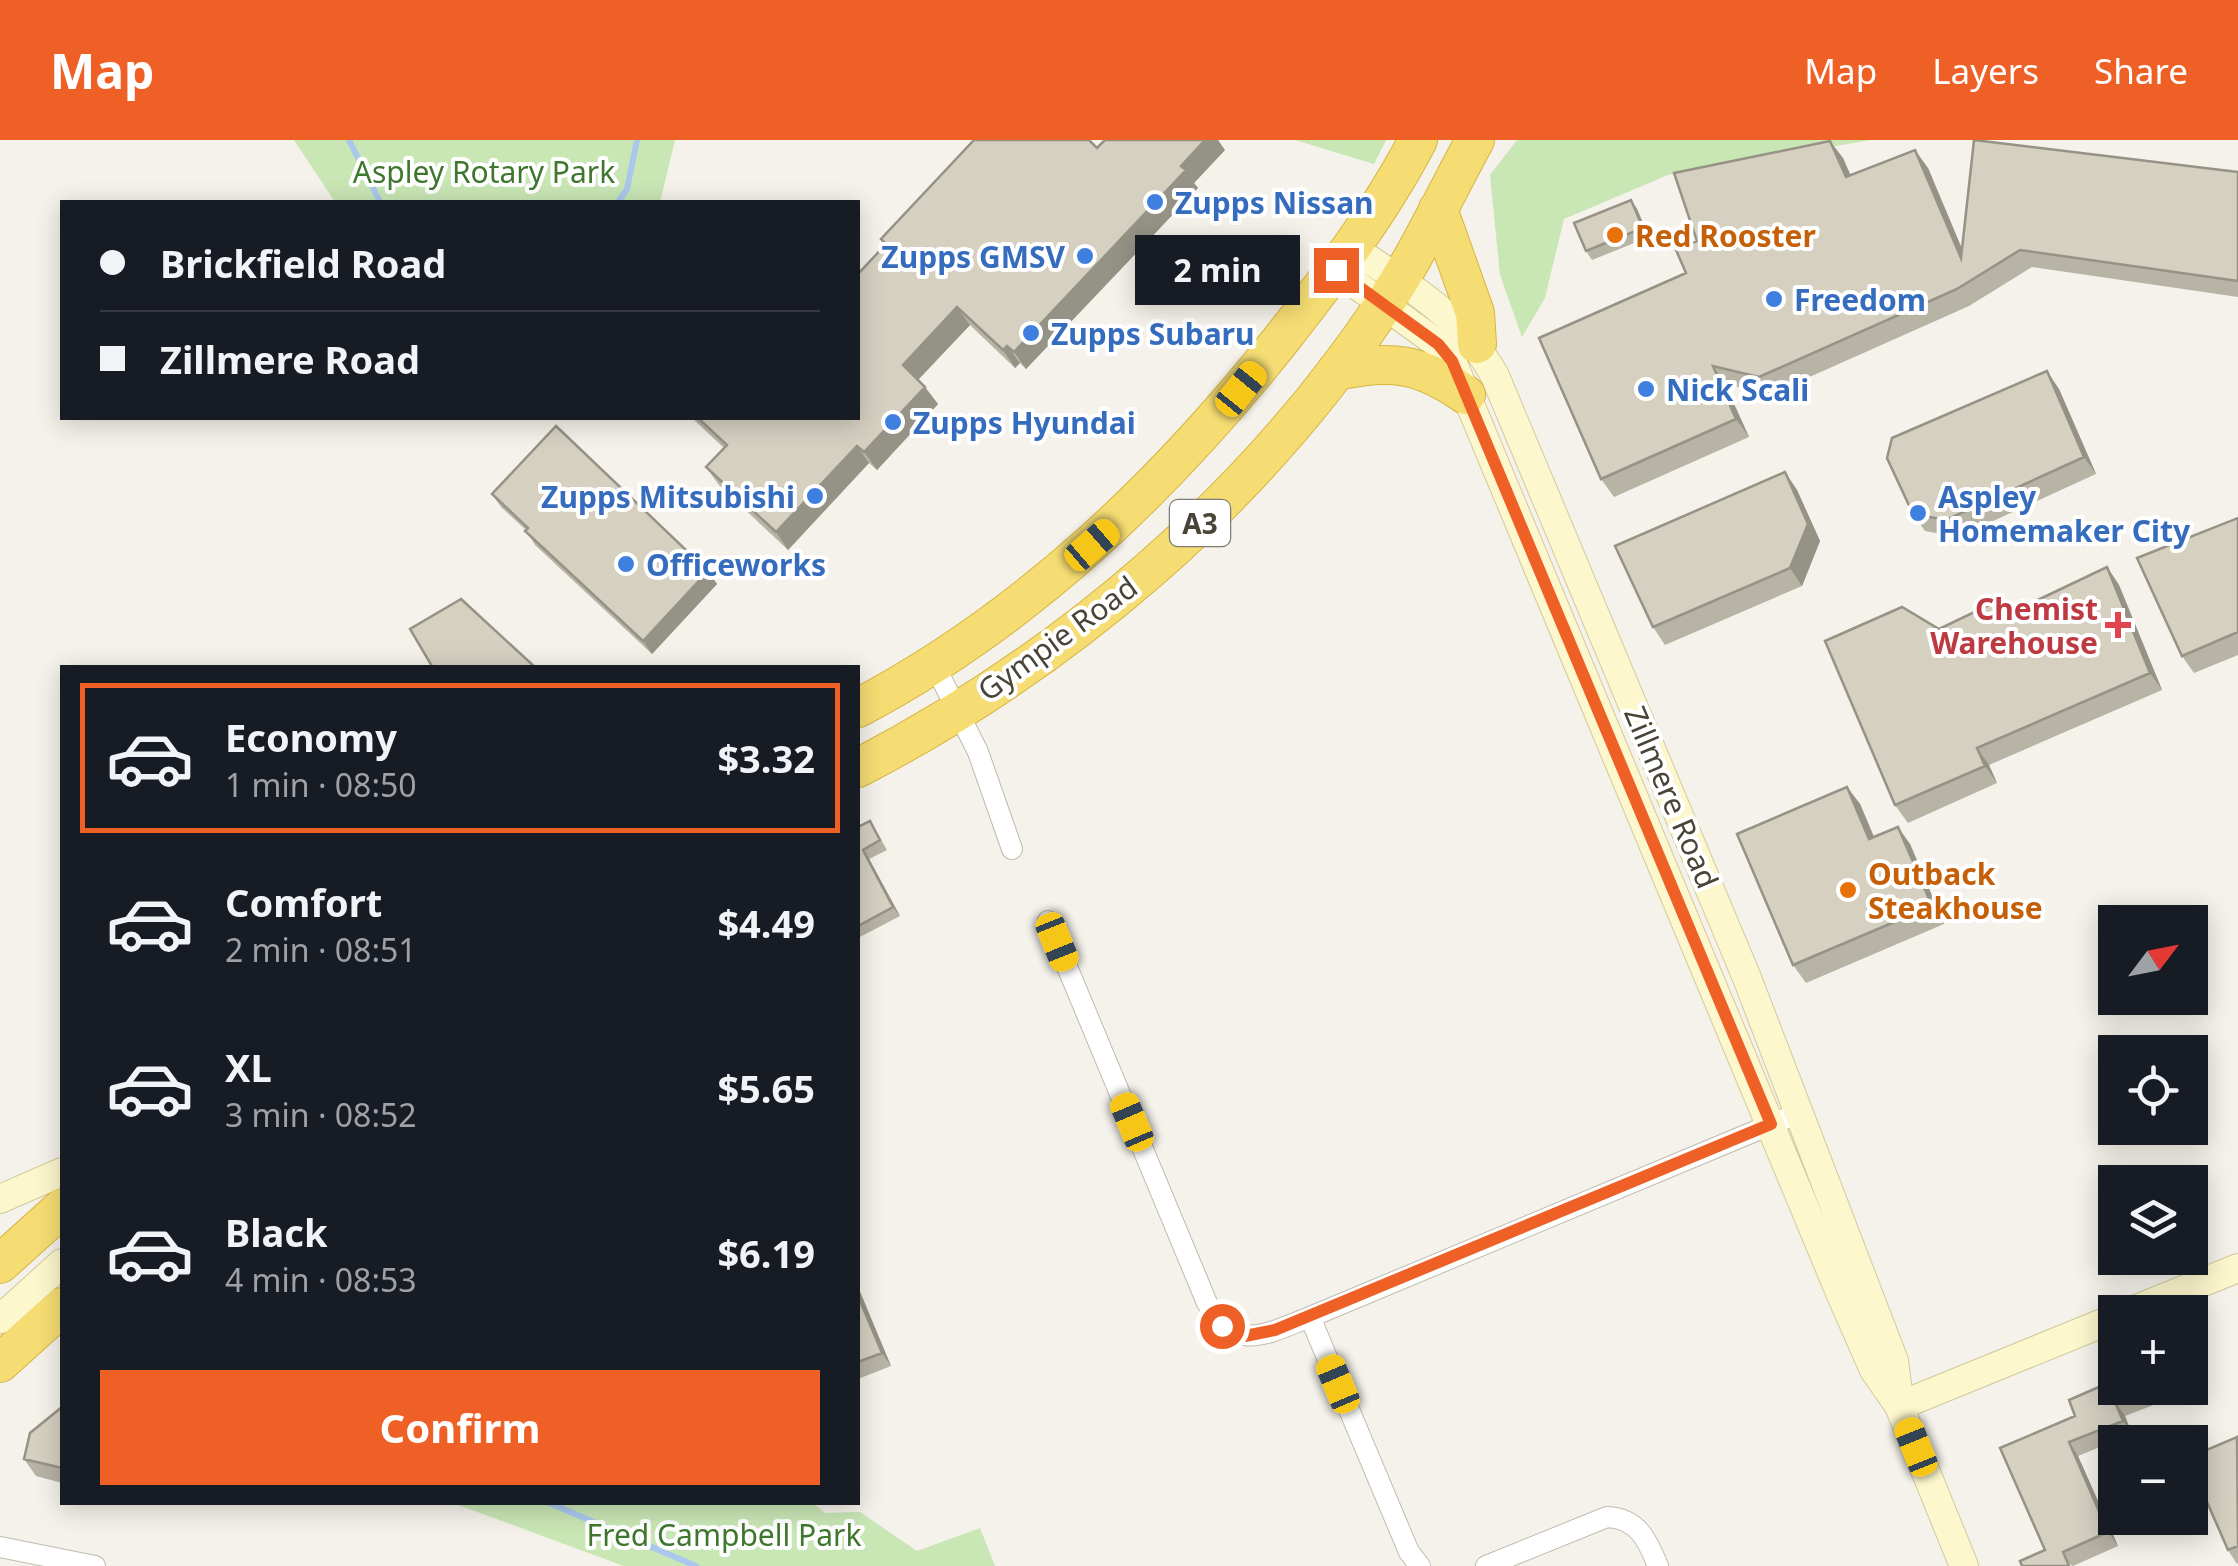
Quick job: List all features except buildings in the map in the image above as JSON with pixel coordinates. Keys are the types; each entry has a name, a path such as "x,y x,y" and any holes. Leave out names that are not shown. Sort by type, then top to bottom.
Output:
{"highway":[{"name":"Gympie Road","path":"860,707 934,664 1074,561 1139,502 1224,410 1344,259 1413,150"},
{"name":"Gympie Road","path":"860,767 956,712 1082,626 1176,547 1262,458 1336,370 1392,292 1467,156"},
{"path":"1438,209 1475,313 1477,344"},
{"path":"1336,370 1375,362 1396,364 1434,374 1466,395"},
{"path":"0,1264 60,1210"},
{"path":"0,1363 60,1308"}],"main road":[{"name":"Zillmere Road","path":"1344,259 1392,292 1452,361 1874,1370 1899,1406 1964,1566"},
{"name":"Zillmere Road","path":"1392,292 1438,306 1477,344 1565,539 1802,1112 1894,1362 1899,1406"},
{"path":"0,1198 60,1173"},
{"path":"0,1319 60,1265"},
{"path":"2171,1295 2238,1268"},
{"path":"1899,1406 2098,1325"}],"street":[{"path":"934,664 986,772 1012,849"},
{"path":"1048,921 1215,1318 1233,1332 1259,1336 1310,1317 1802,1112"},
{"path":"1310,1317 1409,1552 1420,1566"},
{"path":"1486,1566 1608,1517 1636,1527 1658,1566"},
{"path":"0,1548 95,1566"}],"green space":[{"name":"Aspley Rotary Park","path":"294,140 675,140 660,200 334,200"},
{"path":"1295,140 1386,140 1374,164"},
{"path":"1517,140 1871,140 1668,175 1564,219 1545,298 1522,337 1500,275 1490,175"},
{"name":"Fred Campbell Park","path":"458,1505 815,1505 825,1513 860,1512 917,1551 980,1528 995,1566 624,1566"}],"waterway":[{"path":"349,140 379,200"},
{"path":"619,200 627,189 637,140"},
{"path":"554,1505 696,1566"}],"place":[{"name":"Zupps Nissan","path":"1155,202"},
{"name":"Red Rooster","path":"1615,235"},
{"name":"Zupps GMSV","path":"1085,256"},
{"name":"Freedom","path":"1774,299"},
{"name":"Zupps Subaru","path":"1031,333"},
{"name":"Nick Scali","path":"1646,389"},
{"name":"Zupps Hyundai","path":"893,422"},
{"name":"Zupps Mitsubishi","path":"815,496"},
{"name":"Aspley Homemaker City","path":"1918,513"},
{"name":"Officeworks","path":"626,564"},
{"name":"Chemist Warehouse","path":"2118,625"},
{"name":"Outback Steakhouse","path":"1848,890"}],"route":[{"path":"1222,1326 1245,1336 1259,1336 1771,1124 1452,361 1438,344 1336,270"}]}
